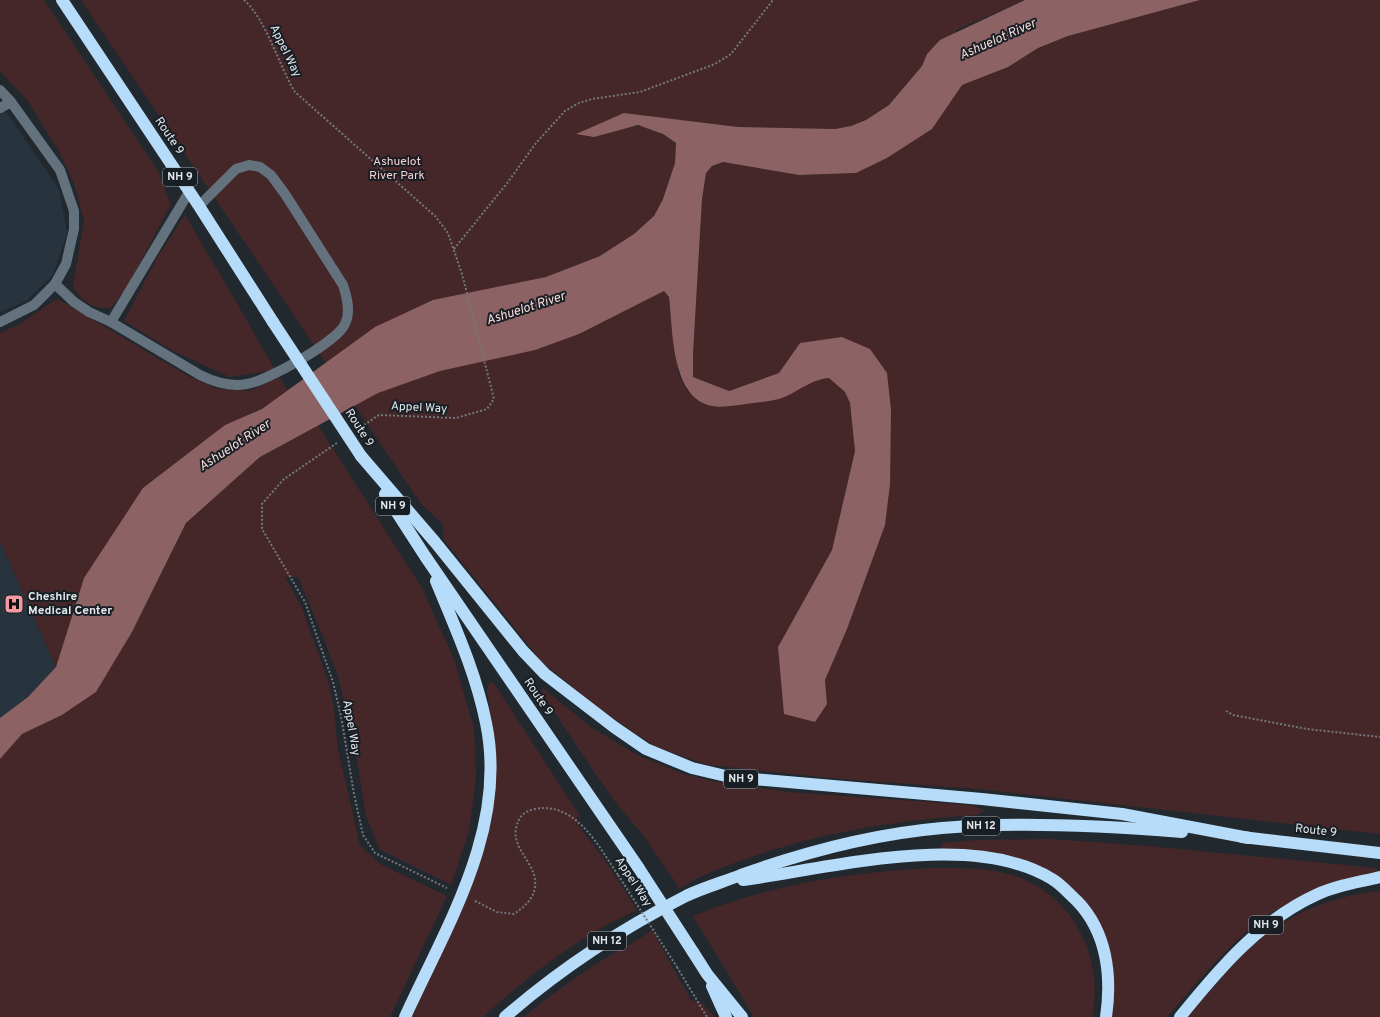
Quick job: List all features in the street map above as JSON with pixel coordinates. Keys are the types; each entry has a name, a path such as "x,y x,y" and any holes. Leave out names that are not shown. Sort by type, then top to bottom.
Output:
{"highway":[{"name":"Route 9","path":"62,0 199,206 425,556 638,867 707,974"},
{"name":"NH 9","path":"361,456 435,542 523,652 545,674 614,727 660,756 692,768 730,777 982,799 1122,814 1249,838"},
{"path":"406,1017 472,871 483,836 489,798 490,762 486,724 478,690 465,651 425,556"},
{"name":"NH 12","path":"505,1017 583,956 619,933 688,896 779,862 838,846 942,828 999,826 1060,826 1163,830 1249,838"},
{"name":"Route 9","path":"1249,838 1380,853"},
{"path":"720,883 785,874 852,861 888,857 952,855 980,857 1012,862 1033,869 1053,879 1082,906 1101,939 1107,960 1109,980 1106,1017"},
{"name":"NH 9","path":"1180,1017 1255,934 1278,915 1320,893 1380,877"},
{"name":"NH 9","path":"707,974 726,1017"},
{"path":"707,974 742,1017"}],"lane":[{"path":"0,90 11,102 60,170 74,211 74,229 71,248 66,264 55,284 34,305 0,322"},
{"path":"0,108 11,102"},
{"path":"55,284 74,302 89,312 111,322 214,382 247,384 279,372 335,337 345,325 348,316 348,300 343,285 285,194 271,175 260,167 249,165 236,169 199,206"},
{"path":"111,322 189,192"}],"path":[{"name":"Appel Way","path":"244,0 250,6 260,22 295,92 435,216 448,233 462,274 494,399 487,409 456,418 379,415 353,432"},
{"path":"454,249 508,182 536,143 565,111 585,101 640,92 715,64 731,54 773,0"},
{"name":"Appel Way","path":"341,441 284,479 262,504 262,529 305,602 333,682 341,716 354,794 364,835 375,853 447,888"},
{"path":"1226,711 1233,715 1307,729 1380,737"},
{"name":"Appel Way","path":"475,901 497,912 514,914 524,907 532,897 536,884 528,862 519,847 516,830 521,816 526,810 555,808 577,820 595,841 677,966 707,1017"}],"shaded area":[{"path":"0,103 59,189 67,233 53,275 25,302 0,312"},
{"name":"Cheshire Medical Center","path":"0,541 56,667 28,697 0,718"}],"green space":[{"path":"0,0 44,0 157,169 171,204 129,284 111,308 98,307 89,304 73,287 84,220 74,183 59,151 27,100 0,71"},
{"name":"Ashuelot River Park","path":"81,0 1025,0 959,29 927,54 922,66 889,105 866,120 851,126 835,129 738,127 624,113 594,137 628,127 645,127 665,135 676,144 675,163 663,199 654,216 634,234 600,256 558,272 579,334 664,291 669,297 678,372 688,393 780,398 817,379 829,378 845,392 850,403 855,451 832,550 778,647 827,704 825,680 847,629 885,525 891,410 800,343 779,373 728,391 693,377 702,199 706,173 712,166 723,162 799,175 856,173 887,158 932,129 961,85 1008,67 1038,48 1068,36 1200,0 1380,0 1380,834 979,789 841,779 708,765 656,747 602,711 542,662 443,539 443,524 422,505"},
{"path":"185,215 275,370 230,377 173,351 124,321 157,258"},
{"path":"58,299 188,376 215,388 249,391 279,377 288,391 262,409 225,425 84,578 56,667 0,541 0,333 18,325"},
{"path":"318,425 422,588 454,659 474,729 476,778 469,831 451,885 379,849 366,815 353,736 338,676 298,577 285,577 301,606 328,680 334,710 338,749 360,845 380,864 447,896 390,1017 0,1017 0,759 22,734 62,715 96,692 132,632 186,523 260,457"},
{"path":"493,682 582,819 577,815 579,826 606,862 637,910 601,928 566,950 523,982 483,1017 410,1017 463,901 494,790 494,739 487,691 488,684"},
{"path":"543,688 592,728 637,755 681,773 707,780 788,792 971,805 984,810 977,815 889,824 803,841 720,868 703,875 680,889 643,835 616,803 599,779 543,695 541,691"},
{"path":"1050,839 1148,846 1377,868 1378,873 1308,896 1286,905 1270,914 1253,926 1222,955 1167,1017 1110,1017 1112,1011 1089,912 1042,870 942,851 941,843 978,840"},
{"path":"928,868 970,868 1002,872 1033,884 1052,896 1067,912 1079,931 1088,951 1093,972 1095,995 1092,1017 754,1017 693,916 750,896 808,882 868,873"},
{"path":"1380,891 1380,1017 1187,1017 1244,953 1280,924 1329,901 1347,896"},
{"path":"652,930 691,1000 702,1003 715,1017 524,1017 583,973"}],"water":[{"name":"Ashuelot River","path":"1025,0 1200,0 1068,36 1038,48 1008,67 962,85 932,129 887,158 856,173 799,175 723,162 712,166 706,173 702,199 693,377 729,391 779,373 800,343 842,337 870,349 887,373 891,410 890,484 885,525 847,629 825,680 827,704 815,722 784,714 778,647 832,550 855,451 850,403 845,392 829,378 815,381 786,396 774,400 721,407 703,403 693,395 685,384 679,371 673,340 669,297 664,291 579,334 535,350 440,371 378,393 260,457 186,523 132,632 96,692 62,715 22,734 0,759 0,718 28,697 56,667 84,578 143,488 225,425 262,409 375,327 433,300 546,277 600,256 634,234 654,216 663,199 675,163 676,143 663,134 638,125 594,137 576,134 624,113 738,127 835,129 851,126 866,120 889,105 922,66 927,54 940,40"}],"place":[{"name":"Cheshire Medical Center","path":"14,604"}]}
